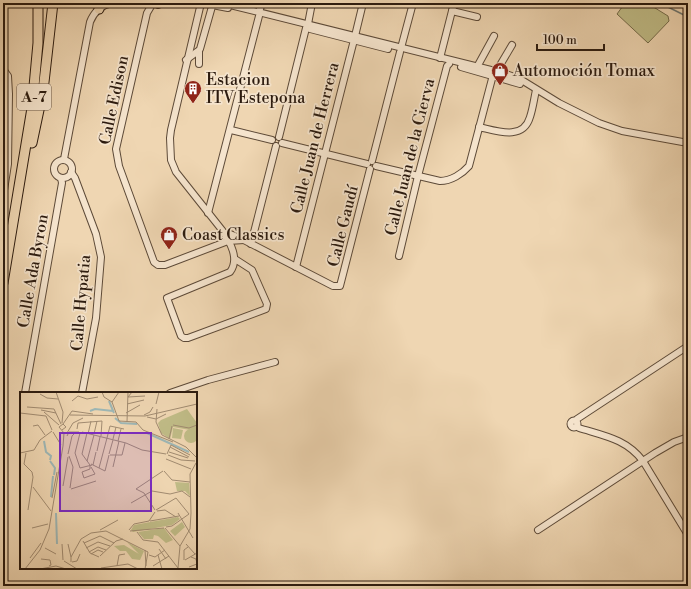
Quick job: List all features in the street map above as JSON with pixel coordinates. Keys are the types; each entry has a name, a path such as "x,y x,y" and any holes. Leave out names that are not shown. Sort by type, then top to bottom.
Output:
{"highway":[{"name":"A-7","path":"3,249 28,101 33,51 33,3"},
{"name":"A-7","path":"3,283 34,93 38,43 38,3"},
{"path":"46,72 54,3"},
{"path":"46,72 52,49 56,14 59,3"},
{"name":"A-7","path":"19,191 36,126 46,72"}],"street":[{"path":"64,160 90,22 99,6 112,3"},
{"path":"153,3 158,5 163,3"},
{"name":"Calle Edison","path":"153,3 147,14 125,105 116,149 119,166 155,264 164,265 228,240"},
{"path":"235,259 252,270 267,304 266,309 188,338 181,336 167,298 230,272 233,268 235,259 228,240 176,172 171,160 170,130 201,3 259,14 401,50 428,59 494,73 536,90"},
{"path":"222,3 234,5 259,14"},
{"path":"208,213 231,130 262,3"},
{"path":"251,244 312,3"},
{"name":"Calle Juan de Herrera","path":"296,267 363,3"},
{"name":"Calle Gaudí","path":"296,267 337,287 342,284 412,3"},
{"path":"440,58 454,3"},
{"path":"199,64 200,49 212,4"},
{"path":"452,11 477,17"},
{"path":"307,26 320,27 340,32 354,38"},
{"path":"477,67 494,36"},
{"path":"191,40 200,49"},
{"path":"231,130 371,165 444,181 461,173 469,166 494,73 512,45"},
{"path":"186,60 200,49"},
{"path":"401,50 413,51 477,67 495,74 514,77 559,103 587,116 643,135 688,143"},
{"path":"428,59 440,58"},
{"name":"Calle Juan de la Cierva","path":"399,256 418,176 447,66 449,64"},
{"path":"3,68 8,76 9,94 8,164 3,198"},
{"path":"479,127 498,132 520,132 526,126 530,118 536,90"},
{"path":"64,160 71,164 71,172 67,177 60,178 55,175 53,169 58,161 64,160"},
{"name":"Calle Hypatia","path":"71,172 75,178 96,234 101,257 96,318 82,392"},
{"name":"Calle Ada Byron","path":"25,392 62,183 60,178"},
{"path":"224,234 230,234 244,240 296,267"},
{"path":"228,240 244,240"},
{"path":"688,346 578,419 577,424 579,428 624,443 637,454 644,462 688,535"},
{"path":"173,392 208,380 275,362"},
{"path":"538,530 674,442 688,437"}],"shaded area":[{"path":"625,3 647,3 668,16 669,21 648,43 617,14"}],"waterway":[{"path":"660,3 688,17"}],"place":[{"name":"Automoción Tomax","path":"500,86"},
{"name":"Estacion ITV Estepona","path":"193,104"},
{"name":"Coast Classics","path":"169,250"}]}
